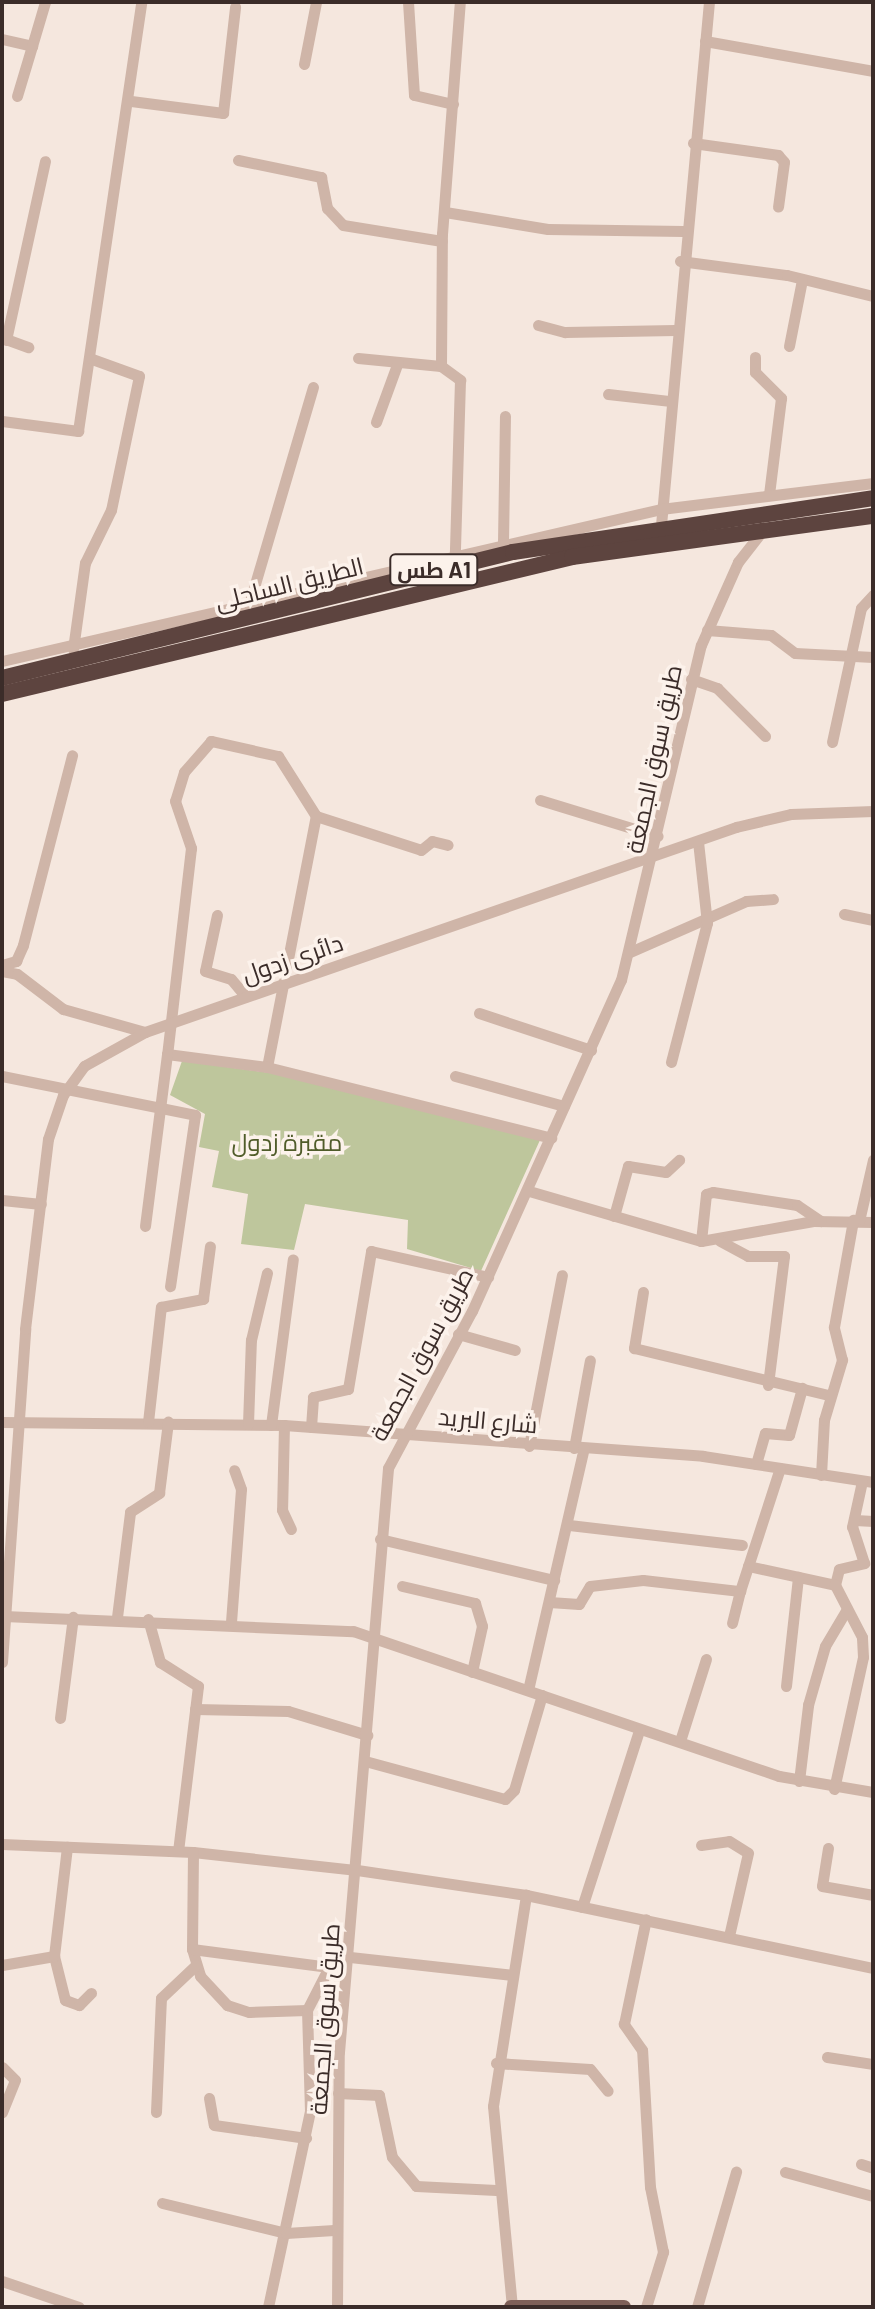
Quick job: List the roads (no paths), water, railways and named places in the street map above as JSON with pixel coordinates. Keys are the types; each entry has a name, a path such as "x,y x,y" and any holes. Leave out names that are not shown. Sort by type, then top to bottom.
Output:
{"highway":[{"name":"الطريق الساحلى","path":"2,678 73,652 661,517 873,498"},
{"name":"الطريق الساحلى","path":"2,694 455,566 873,516"}],"main road":[{"path":"512,2307 624,2307"}],"street":[{"path":"17,96 45,2"},
{"path":"2,421 74,436 92,359 131,101 141,2"},
{"path":"304,64 316,2"},
{"path":"408,2 414,95 453,104"},
{"path":"441,366 442,241 460,2"},
{"path":"661,517 680,261 709,2"},
{"path":"131,101 223,113 235,7"},
{"path":"2,39 32,46"},
{"path":"705,41 873,71"},
{"path":"693,143 778,155 784,162 778,207"},
{"path":"238,160 321,177 327,208 343,225 442,241"},
{"path":"28,347 4,339 45,161"},
{"path":"445,212 548,229 683,231"},
{"path":"680,261 802,280 873,296"},
{"path":"789,346 802,280"},
{"path":"538,325 565,332 675,330"},
{"path":"755,357 755,372 781,398 769,495"},
{"path":"358,358 441,366 464,390 455,566"},
{"path":"73,652 85,563 111,510 139,376 92,359"},
{"path":"376,422 398,362"},
{"path":"250,601 313,387"},
{"path":"608,394 669,401"},
{"path":"503,542 505,416"},
{"path":"2,661 73,652 250,601 455,566 503,542 661,517 769,495 873,483"},
{"name":"طريق سوق الجمعة","path":"337,2306 334,2230 338,2093 388,1468 403,1434 488,1277 591,1050 630,952 654,856 691,679 707,630 738,562 765,528"},
{"path":"725,533 735,540 738,562"},
{"path":"832,742 855,656 861,608 873,595"},
{"path":"707,630 771,635 795,653 873,657"},
{"path":"691,679 717,688 765,736"},
{"path":"145,1226 163,1108 191,848 175,801 186,768 211,741 278,756 316,816 421,850 432,841 448,845"},
{"path":"2,968 16,961 23,945 72,755"},
{"path":"540,800 658,836"},
{"name":"دائرى زدول","path":"2,1662 19,1422 50,1127 68,1086 104,1050 170,1023 698,841 791,814 873,811"},
{"path":"267,1067 316,816"},
{"path":"671,1062 707,917 698,841"},
{"path":"630,952 707,917 773,899"},
{"path":"844,914 873,920"},
{"path":"217,915 205,971 231,979 246,997"},
{"path":"2,968 17,974 63,1009 145,1032"},
{"path":"479,1013 591,1050"},
{"path":"167,1054 267,1067 551,1138"},
{"path":"2,1076 68,1086 195,1115 170,1286"},
{"path":"455,1076 564,1106"},
{"path":"614,1216 628,1166 666,1172 679,1160"},
{"path":"821,1475 829,1395 842,1360 834,1327 856,1221 873,1160"},
{"path":"529,1191 701,1241 720,1241 821,1221 873,1222"},
{"path":"701,1241 713,1192 797,1205 821,1221"},
{"path":"2,1200 41,1204"},
{"path":"720,1241 748,1256 784,1256 768,1385"},
{"path":"148,1422 161,1307 203,1299 210,1246"},
{"path":"311,1427 313,1397 348,1389 371,1251 488,1277"},
{"path":"291,1529 282,1510 277,1425 293,1259"},
{"path":"248,1424 251,1340 267,1273"},
{"path":"529,1446 562,1275"},
{"path":"643,1292 634,1348 768,1385 802,1388 829,1395"},
{"path":"458,1334 515,1350"},
{"path":"528,1690 569,1525 590,1360"},
{"path":"756,1464 765,1433 789,1435 802,1388"},
{"name":"شارع البريد","path":"2,1422 168,1422 311,1427 756,1464 868,1481"},
{"path":"117,1617 130,1512 159,1493 168,1422"},
{"path":"732,1623 780,1468"},
{"path":"231,1622 241,1481 234,1470"},
{"path":"834,1789 862,1675 862,1637 835,1585 839,1569 869,1563 855,1520 868,1481"},
{"path":"855,1520 873,1521"},
{"path":"569,1525 742,1545"},
{"path":"380,1539 554,1580"},
{"path":"748,1566 835,1585"},
{"path":"786,1686 798,1577"},
{"path":"549,1602 579,1604 590,1586 643,1580 740,1591"},
{"path":"402,1586 475,1603 482,1626 472,1672"},
{"path":"799,1781 808,1705 825,1646 847,1609"},
{"path":"5,1616 231,1622 373,1636 639,1730 799,1781 834,1789 873,1792"},
{"path":"60,1718 73,1617"},
{"path":"148,1619 160,1662 197,1684 178,1851"},
{"path":"680,1741 706,1659"},
{"path":"365,1761 505,1799 514,1790 542,1695"},
{"path":"195,1709 288,1711 367,1735"},
{"path":"582,1907 639,1730"},
{"path":"701,1845 729,1841 748,1853 729,1936"},
{"path":"2,1844 193,1852 357,1870 526,1895 873,1968"},
{"path":"67,1847 54,1956 65,2000 79,2005 91,1993"},
{"path":"828,1848 823,1887 873,1895"},
{"path":"193,1852 192,1949 196,1965 227,2005 249,2012 307,2010"},
{"path":"512,2307 496,2190 496,2063 526,1895"},
{"path":"646,1919 624,2024 642,2050 648,2168 663,2252 646,2307"},
{"path":"192,1949 329,1967 350,1957 512,1975"},
{"path":"2,1965 54,1956"},
{"path":"156,2112 161,1998 196,1965"},
{"path":"268,2307 306,2138 314,2082 307,2010 329,1967"},
{"path":"827,2057 873,2064"},
{"path":"496,2063 590,2069 608,2091"},
{"path":"2,2067 15,2080 2,2113"},
{"path":"338,2093 379,2095 392,2157 416,2186 496,2190"},
{"path":"209,2098 214,2125 306,2138"},
{"path":"697,2307 736,2172"},
{"path":"785,2172 873,2196"},
{"path":"162,2203 286,2233 334,2230"},
{"path":"2,2281 79,2307"}],"park label":[{"name":"مقبرة زدول","path":"287,1142"}]}
